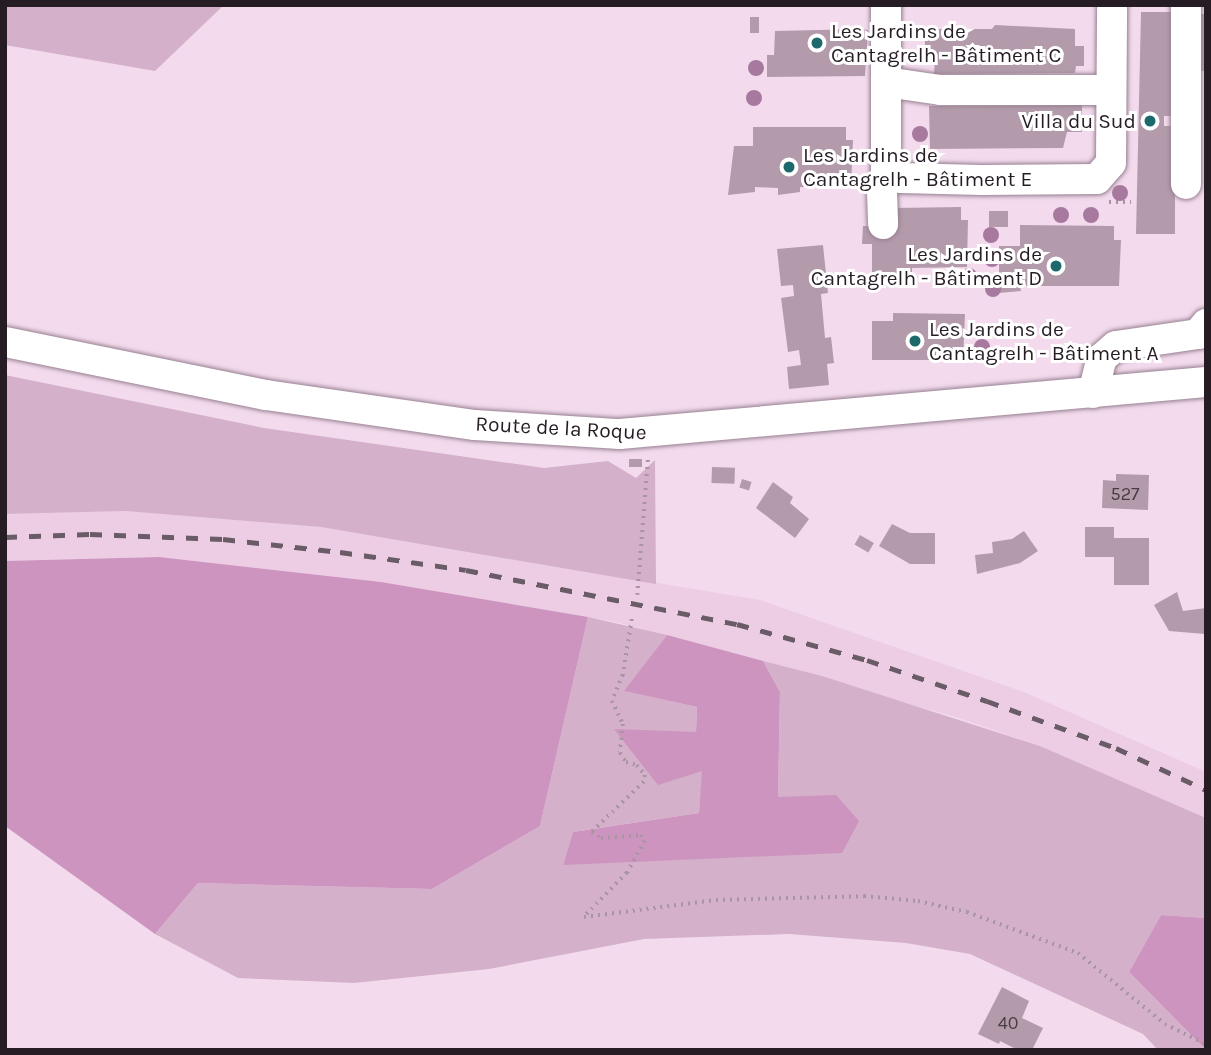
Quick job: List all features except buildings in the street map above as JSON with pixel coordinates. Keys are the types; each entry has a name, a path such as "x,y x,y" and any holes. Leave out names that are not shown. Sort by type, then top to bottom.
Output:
{"street":[{"path":"886,5 886,173 901,178 1097,179 1111,163 1112,5"},
{"path":"1186,5 1186,184"},
{"path":"886,82 940,90 1111,90"},
{"path":"882,192 883,224"},
{"path":"1093,393 1101,358 1116,346 1198,334 1206,324"},
{"name":"Route de la Roque","path":"5,342 267,395 475,425 650,432 1206,382"}],"path":[{"path":"637,596 650,432"},
{"path":"632,619 623,675 612,701 623,724 620,753 626,762 637,765 644,782 592,832 601,838 641,835 645,841 626,873 584,918 716,900 864,896 918,901 967,912 1077,953 1166,1024 1206,1044"}],"shaded area":[{"path":"5,5 224,5 155,71 5,45"},
{"path":"5,375 264,428 544,468 608,461 636,478 655,460 656,584 321,527 125,511 5,514"},
{"path":"125,511 321,527 760,600 1024,692 1206,772 1206,818 1040,746 959,718 616,622 381,582 159,557 5,561 5,514"},
{"path":"159,557 381,582 588,617 540,826 432,889 198,883 155,934 5,826 5,561"},
{"path":"588,617 667,635 625,691 697,707 696,733 615,730 703,771 699,813 573,832 563,865 778,798 780,692 763,661 822,676 1040,746 1206,818 1206,918 1161,915 1129,972 1206,1050 1158,1050 1143,1034 970,954 906,943 789,934 644,939 489,969 354,983 238,978 155,934 198,883 432,889 540,826"},
{"path":"667,635 763,661 780,692 778,797 836,795 859,821 842,853 563,865 573,832 699,813 702,771 658,785 614,729 696,732 697,707 624,691"},
{"path":"1161,915 1206,918 1206,1050 1129,972"}],"railway":[{"path":"5,537 90,534 223,539 340,552 466,570 737,624 867,660 987,701 1116,748 1206,790"}],"place":[{"name":"Les Jardins de Cantagrelh - Bâtiment C","path":"817,43"},
{"name":"Villa du Sud","path":"1150,121"},
{"name":"Les Jardins de Cantagrelh - Bâtiment E","path":"789,167"},
{"name":"Les Jardins de Cantagrelh - Bâtiment D","path":"1056,266"},
{"name":"Les Jardins de Cantagrelh - Bâtiment A","path":"915,341"}]}
